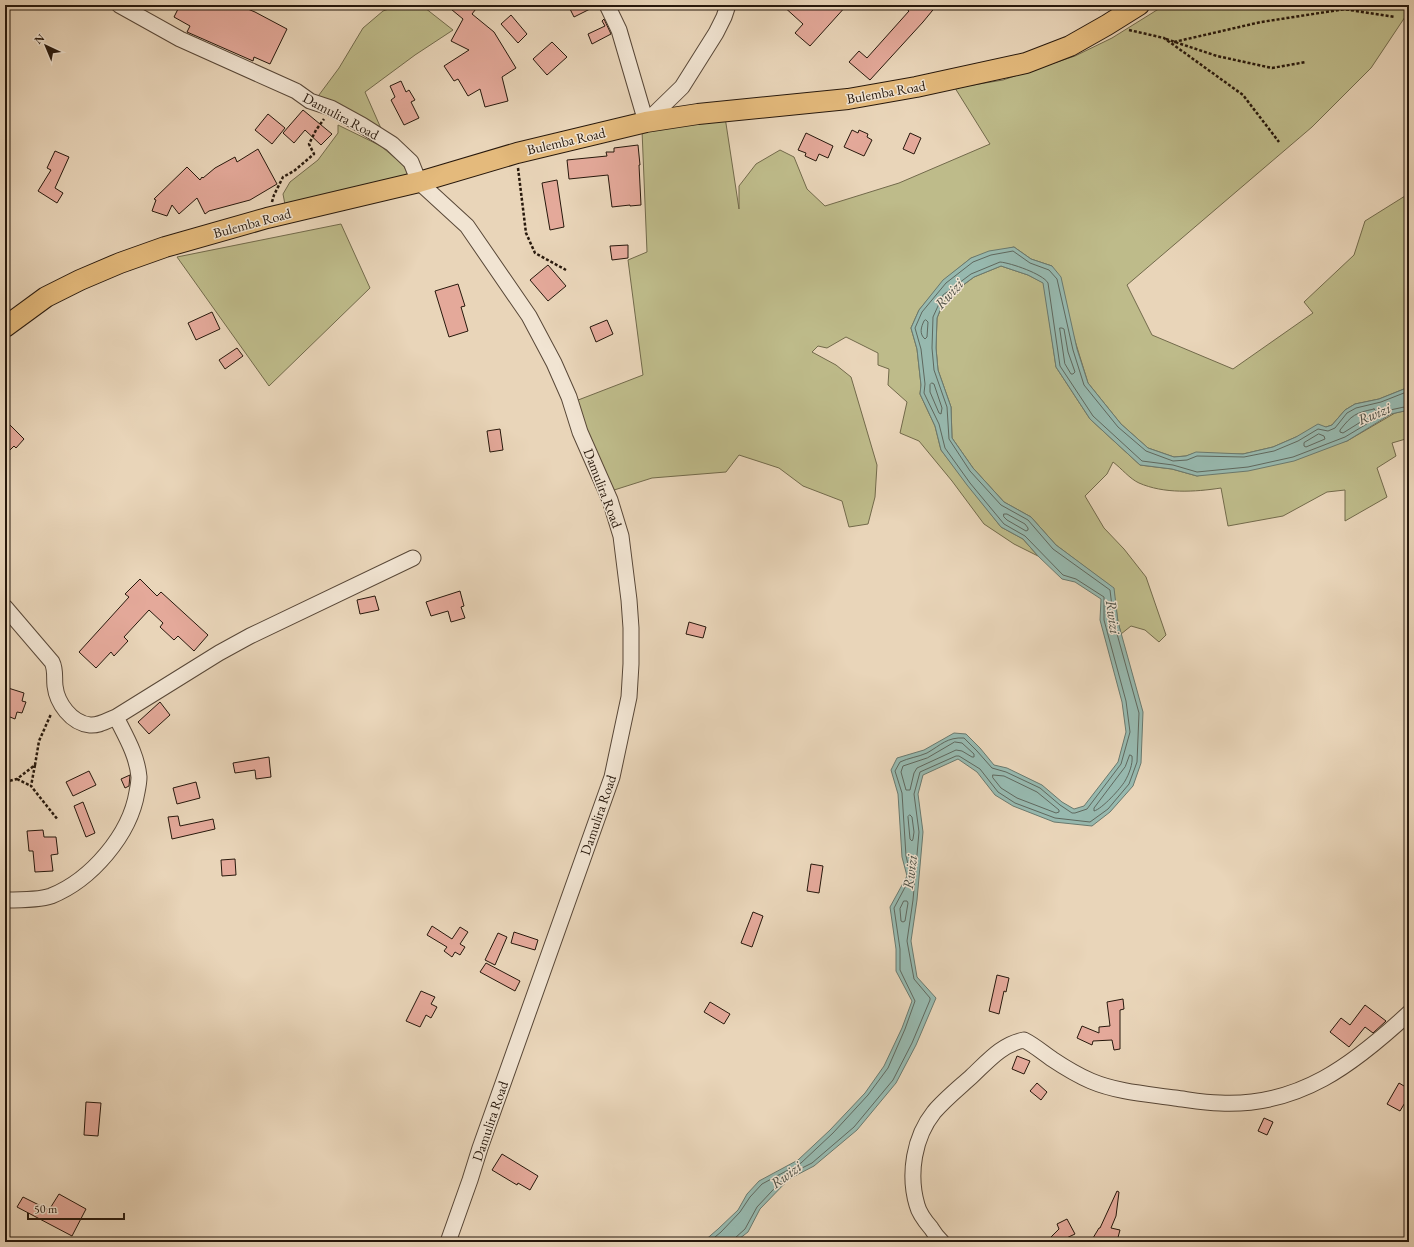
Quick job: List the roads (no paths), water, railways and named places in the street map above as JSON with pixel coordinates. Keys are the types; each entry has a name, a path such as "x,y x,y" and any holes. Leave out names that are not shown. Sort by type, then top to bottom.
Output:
{"main road":[{"name":"Bulemba Road","path":"5,327 46,297 80,280 120,263 164,247 267,218 419,182 517,153 646,122 698,114 848,99 916,87 1026,63 1070,46 1139,5"}],"street":[{"name":"Damulira Road","path":"119,5 180,39 296,91 310,101 332,108 392,144 411,162 419,182 467,226 529,316 554,363 569,397 580,432 610,500 621,536 631,628 629,697 612,777 448,1242"},
{"path":"607,5 619,30 646,122 682,87 716,33 728,5"},
{"path":"5,607 52,662 55,669 55,686 58,699 67,712 73,718 90,725 99,724 116,717 250,636 413,558"},
{"path":"5,900 49,896 70,886 96,866 116,841 131,814 136,800 139,778 134,753 116,717"},
{"path":"942,1242 924,1219 917,1206 913,1171 915,1153 919,1139 926,1124 935,1111 996,1053 1008,1044 1024,1040 1033,1044 1075,1073 1093,1082 1109,1087 1160,1096 1220,1103 1245,1103 1285,1096 1318,1083 1359,1056 1384,1037 1409,1013"}],"water":[{"name":"Rwizi","path":"1014,247 1031,259 1052,266 1061,277 1077,349 1088,383 1121,424 1148,448 1174,457 1186,456 1196,452 1243,454 1273,447 1296,437 1318,424 1326,427 1332,425 1345,410 1355,404 1379,399 1409,387 1409,410 1391,414 1347,441 1294,461 1248,471 1197,476 1172,469 1140,465 1090,419 1056,367 1043,283 1028,275 1001,266 974,277 945,298 937,318 936,348 938,370 951,407 952,438 973,468 1004,502 1031,517 1056,545 1114,588 1118,622 1143,712 1141,763 1133,786 1110,812 1092,826 1054,822 1013,806 995,795 977,772 958,759 923,775 918,794 923,832 917,900 911,941 917,977 936,998 916,1045 896,1083 857,1130 814,1166 789,1179 760,1209 748,1232 735,1242 703,1242 738,1210 747,1194 759,1181 798,1160 830,1130 865,1093 884,1066 902,1028 912,1001 896,971 896,949 890,907 907,876 902,857 898,794 891,770 897,758 924,750 954,733 966,734 994,765 1007,768 1042,785 1062,802 1074,809 1084,806 1118,762 1126,732 1122,702 1100,620 1101,599 1075,582 1062,579 1023,539 1001,527 941,450 935,426 920,394 921,385 917,349 911,328 919,310 943,280 971,258 989,251"}]}
